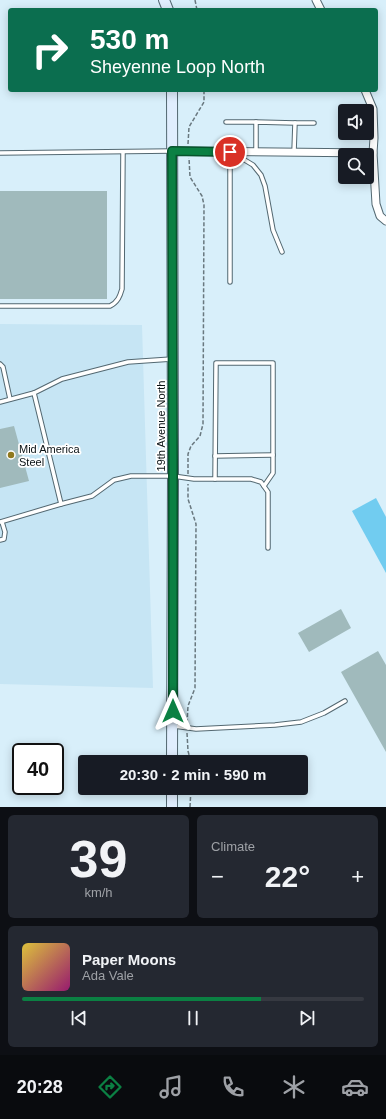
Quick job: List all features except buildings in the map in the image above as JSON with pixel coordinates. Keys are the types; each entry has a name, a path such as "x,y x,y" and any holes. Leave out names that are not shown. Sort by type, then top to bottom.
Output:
{"street":[{"name":"19th Avenue North","path":"172,92 172,755"},
{"path":"365,92 373,110 373,148"},
{"path":"172,151 338,153"},
{"path":"374,170 376,204 380,216 386,221"},
{"path":"172,795 172,807"}],"lane":[{"path":"226,122 314,123"},
{"path":"256,122 256,152"},
{"path":"294,152 295,123"},
{"path":"0,153 172,151"},
{"path":"0,306 110,306 115,303 120,296 122,289 123,152"},
{"path":"230,282 230,152 253,165 261,175 265,186 273,230 282,252"},
{"path":"0,402 34,393 62,379 128,362 173,359"},
{"path":"215,479 216,363 273,363 273,473 264,486"},
{"path":"0,364 3,367 10,399"},
{"path":"34,393 61,504"},
{"path":"216,456 273,455"},
{"path":"0,540 4,539 5,536 1,522 92,496 114,480 122,477 173,476 188,478 251,479 261,482 268,492 268,548"},
{"path":"173,726 196,729 275,725 301,722 324,713 345,701"}],"path":[{"path":"189,755 187,728 188,706 195,688 196,524 188,499 188,454 191,446 200,436 203,424 204,205 202,196 190,177 188,151 189,127 204,102 204,92"},
{"path":"190,807 191,795"}],"shaded area":[{"path":"0,324 142,325 153,688 0,684"},
{"path":"376,498 386,517 386,573 352,511"}],"place":[{"name":"Mid America Steel","path":"11,455"}],"route":[{"path":"173,711 172,151 230,152"}]}
